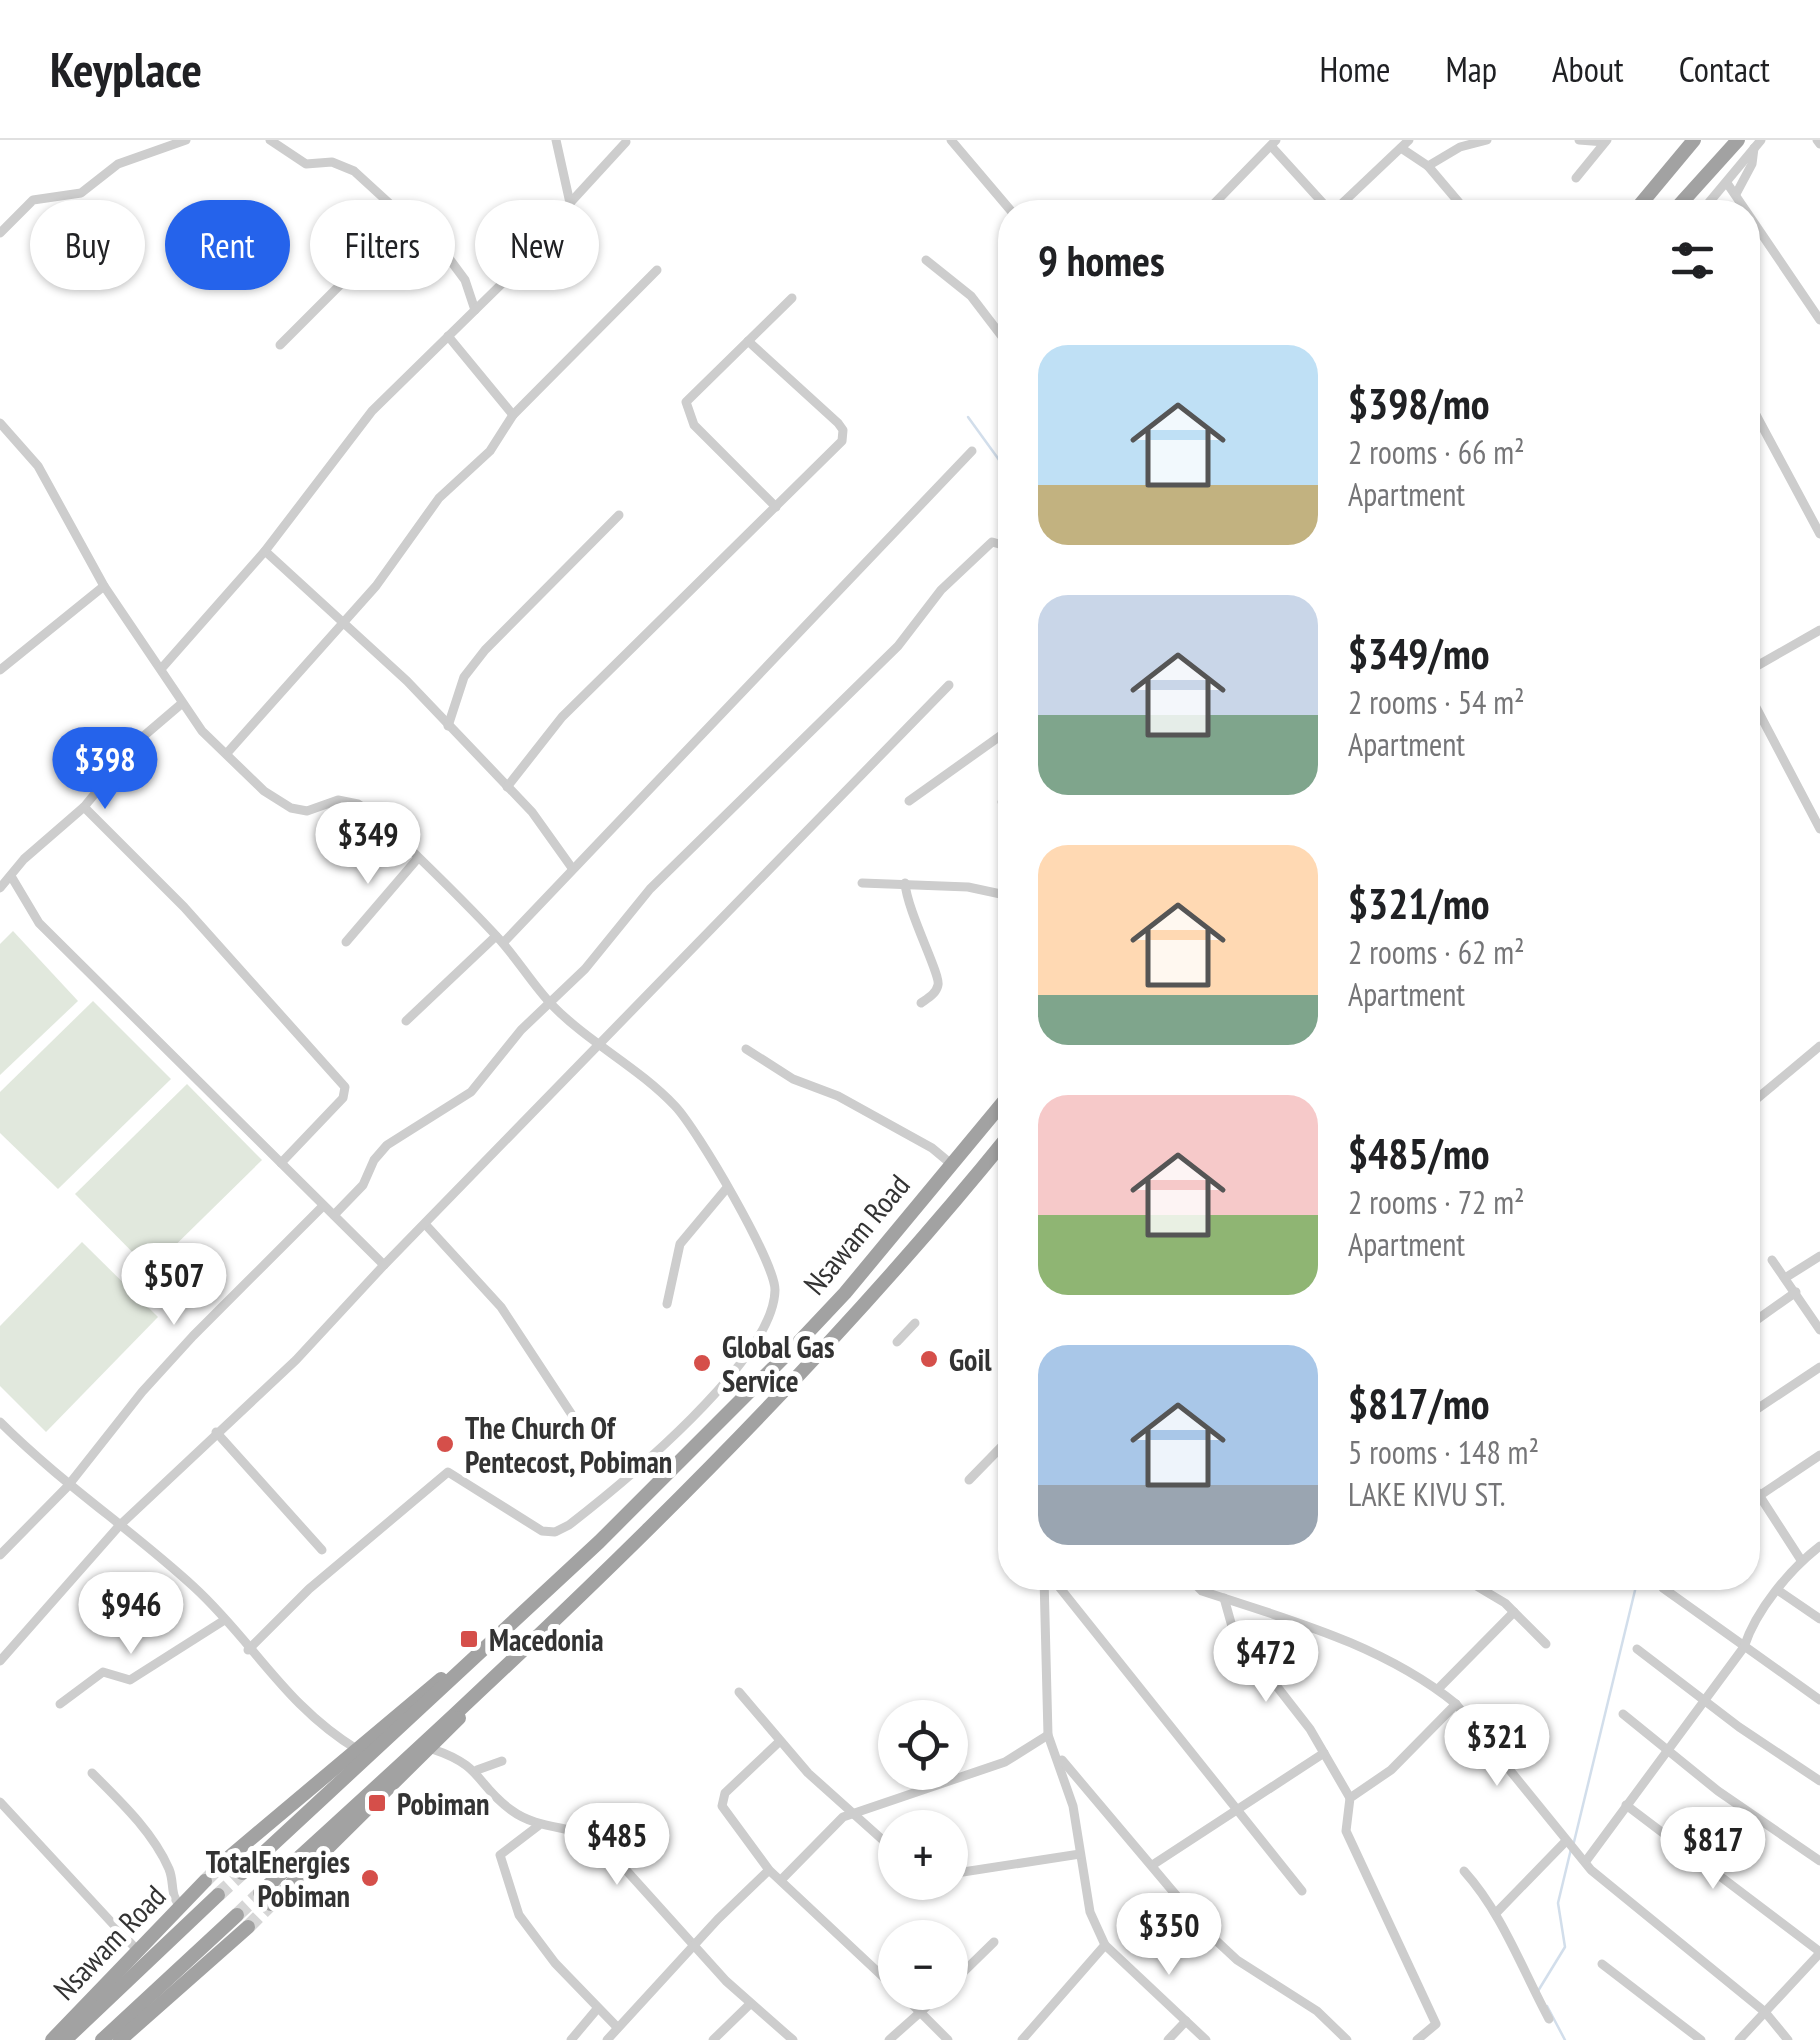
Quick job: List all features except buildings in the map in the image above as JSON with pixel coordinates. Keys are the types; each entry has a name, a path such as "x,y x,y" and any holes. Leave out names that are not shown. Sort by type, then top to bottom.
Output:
{"highway":[{"path":"1644,200 1694,140"},
{"path":"1684,200 1738,140"},
{"name":"Nsawam Road","path":"242,1873 480,1654 760,1381 845,1293 998,1108"},
{"name":"Nsawam Road","path":"260,1892 636,1544 873,1298 998,1148"},
{"name":"Nsawam Road","path":"272,1904 432,1748 517,1653"},
{"name":"Nsawam Road","path":"228,1858 435,1683 480,1654"},
{"name":"Nsawam Road","path":"52,2040 205,1881"},
{"name":"Nsawam Road","path":"65,2040 218,1895"},
{"name":"Nsawam Road","path":"102,2040 242,1921 120,2040"}],"street":[{"path":"0,232 33,200 81,193 118,164 186,140"},
{"path":"270,140 306,164 344,164 385,200"},
{"path":"556,140 569,200"},
{"path":"951,140 1002,200"},
{"path":"1428,166 1460,148 1488,140"},
{"path":"1578,140 1606,141"},
{"path":"1576,178 1606,141"},
{"path":"574,200 626,142"},
{"path":"1218,200 1274,143 1322,200"},
{"path":"1345,200 1405,144 1457,200"},
{"path":"1712,200 1757,144"},
{"path":"1736,194 1752,164 1757,144"},
{"path":"1727,183 1740,200"},
{"path":"1760,230 1820,320"},
{"path":"926,260 972,296 998,331"},
{"path":"455,269 465,280 475,310"},
{"path":"228,752 376,586 438,498 490,451 513,415 657,270"},
{"path":"280,345 334,290"},
{"path":"161,669 265,550 372,411 495,290"},
{"path":"776,507 706,440 686,407 687,397 792,298"},
{"path":"448,336 513,415"},
{"path":"507,787 562,717 776,507 844,434 838,422 748,341"},
{"path":"0,422 38,466 104,586 161,669 180,705 264,792 291,808 308,811 338,800 358,804 499,939 551,1003 677,1108 768,1265 775,1289 756,1340 741,1365 656,1452 586,1511 555,1532 542,1531 456,1474 442,1476 309,1589 248,1650"},
{"path":"1760,422 1820,534"},
{"path":"406,1021 572,868 972,451"},
{"path":"448,726 464,677 485,650 619,515"},
{"path":"334,1215 363,1186 374,1160 387,1145 471,1092 521,1030 551,1003 650,889 898,646 941,590 992,542 998,544"},
{"path":"265,550 407,681 532,812 572,868"},
{"path":"0,670 104,586"},
{"path":"1760,664 1820,630"},
{"path":"0,1661 118,1526 296,1360 949,685"},
{"path":"0,888 84,807 140,740 180,705"},
{"path":"1760,715 1820,829"},
{"path":"909,801 998,737"},
{"path":"84,807 184,908 345,1087 343,1098 281,1163"},
{"path":"346,942 418,858"},
{"path":"11,876 38,924 384,1265"},
{"path":"862,882 968,886 998,893"},
{"path":"905,883 908,912 939,978 936,990 921,1003"},
{"path":"1760,1096 1820,1046"},
{"path":"746,1049 793,1079 838,1096 932,1148 950,1163"},
{"path":"666,1304 680,1244 726,1189"},
{"path":"0,1555 67,1487 142,1392 323,1206"},
{"path":"425,1224 501,1307 552,1392 574,1418"},
{"path":"1785,1278 1820,1256"},
{"path":"1772,1260 1820,1330"},
{"path":"1760,1318 1796,1292"},
{"path":"896,1342 914,1323"},
{"path":"741,1365 760,1381"},
{"path":"1760,1407 1820,1367"},
{"path":"2,1430 67,1487 196,1588 248,1650 324,1728 358,1750"},
{"path":"216,1432 322,1550"},
{"path":"968,1480 998,1450"},
{"path":"1760,1495 1820,1455"},
{"path":"1760,1497 1802,1560"},
{"path":"1583,1856 1705,1701 1744,1647 1752,1627 1802,1560 1820,1546"},
{"path":"1044,1590 1048,1735 1059,1756 1222,1947 1317,2011 1347,2040"},
{"path":"1062,1590 1302,1890"},
{"path":"1203,1590 1333,1633 1438,1689 1456,1704 1567,1843 1583,1856 1590,1870 1765,2012 1788,2040"},
{"path":"1481,1590 1514,1612 1546,1644"},
{"path":"1666,1590 1820,1700"},
{"path":"1779,1591 1820,1618"},
{"path":"1224,1598 1234,1630 1324,1752 1350,1798 1346,1831 1436,2024 1417,2040"},
{"path":"1438,1689 1514,1612"},
{"path":"60,1704 103,1672 130,1680 223,1621"},
{"path":"1637,1648 1820,1782"},
{"path":"740,1692 780,1741 878,1836"},
{"path":"1350,1798 1391,1770 1456,1704"},
{"path":"1623,1714 1820,1861"},
{"path":"783,1878 834,1823 1004,1762 1048,1735"},
{"path":"780,1741 720,1800 770,1870 783,1878 878,1971"},
{"path":"432,1748 457,1757 476,1770 509,1809 538,1826 582,1831 598,1838 692,1946 793,2040"},
{"path":"1154,1864 1324,1752"},
{"path":"1059,1756 1090,1912 1105,1945 1206,2040"},
{"path":"476,1770 502,1761"},
{"path":"92,1773 130,1813 163,1860 171,1876 172,1896 181,1906"},
{"path":"0,1802 138,1951"},
{"path":"1626,1805 1820,1953 1738,2040"},
{"path":"538,1826 500,1855 519,1915 597,2009 616,2026"},
{"path":"1497,1912 1567,1843"},
{"path":"968,1871 1080,1854"},
{"path":"607,2040 692,1946 770,1870"},
{"path":"1464,1872 1497,1912 1502,1932 1549,2019"},
{"path":"968,1967 994,1942"},
{"path":"1022,2040 1105,1945"},
{"path":"1602,1964 1701,2040"},
{"path":"713,2040 750,2004"},
{"path":"570,2040 597,2009"},
{"path":"917,2010 948,2040"},
{"path":"889,2040 925,2010"},
{"path":"1168,2040 1186,2021"}],"shaded area":[{"path":"13,931 78,1001 0,1075 0,944"},
{"path":"93,1001 171,1079 58,1189 0,1133 0,1092"},
{"path":"187,1084 262,1160 150,1270 75,1194"},
{"path":"82,1242 158,1317 46,1432 0,1386 0,1326"}],"waterway":[{"path":"968,417 998,458"},
{"path":"1574,1842 1635,1590"},
{"path":"1538,1991 1565,1947 1558,1903 1571,1849"},
{"path":"1547,2006 1565,2040"}],"tunnel":[{"path":"205,1881 228,1858"},
{"path":"218,1895 242,1873"},
{"path":"237,1915 260,1893"},
{"path":"248,1927 271,1904"}],"place":[{"name":"Goil","path":"929,1359"},
{"name":"Global Gas Service","path":"702,1363"},
{"name":"The Church Of Pentecost, Pobiman","path":"445,1444"},
{"name":"Macedonia","path":"469,1639"},
{"name":"Pobiman","path":"377,1803"},
{"name":"TotalEnergies Pobiman","path":"370,1878"}]}
